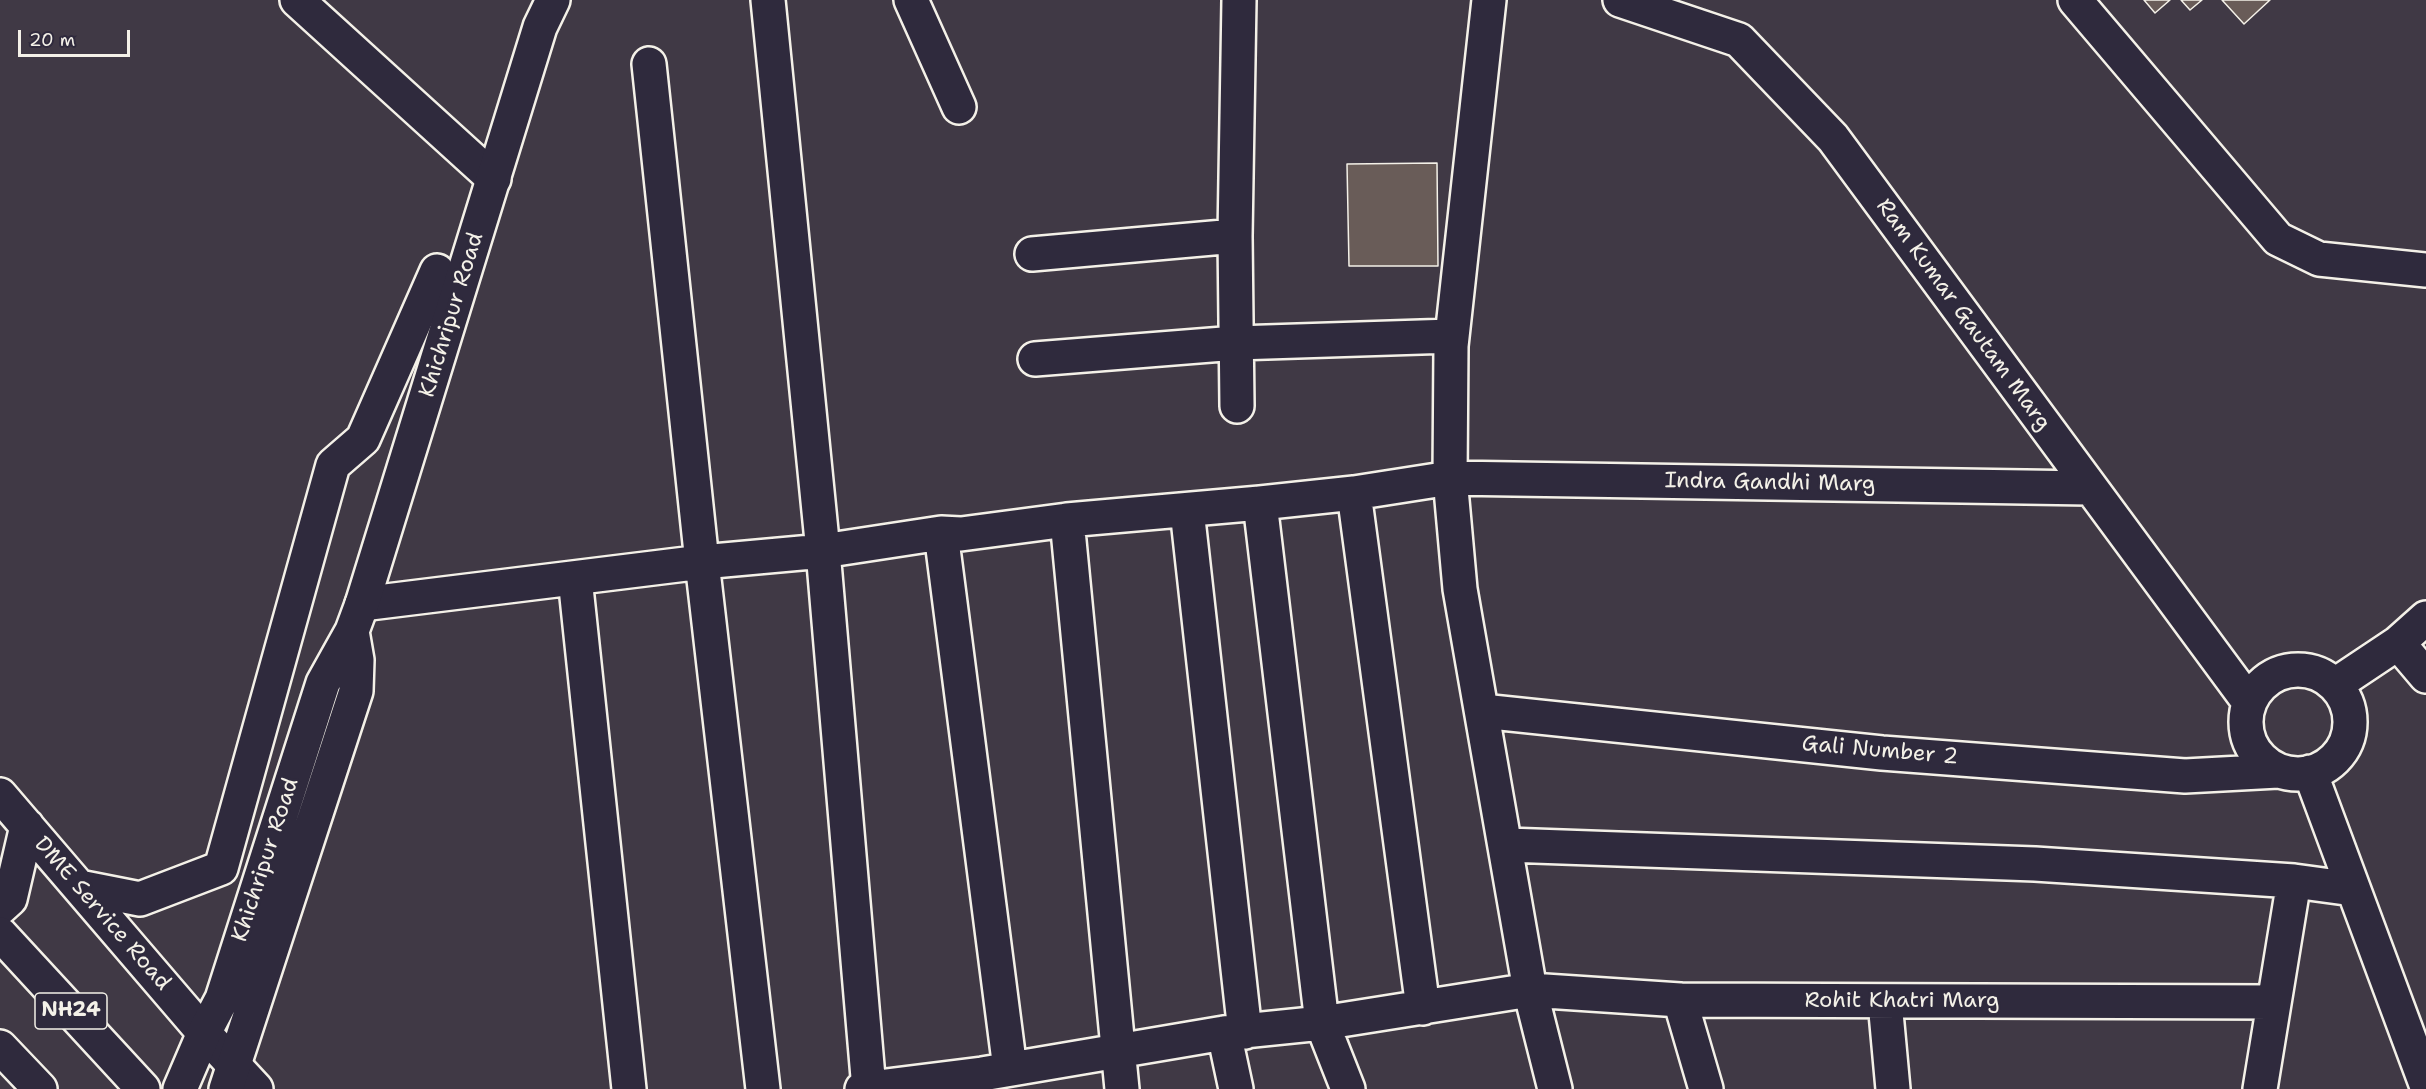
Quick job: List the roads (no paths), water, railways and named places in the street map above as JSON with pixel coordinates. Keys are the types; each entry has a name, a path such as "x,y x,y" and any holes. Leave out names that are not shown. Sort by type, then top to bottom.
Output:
{"main road":[{"path":"297,0 494,179"},
{"name":"Khichripur Road","path":"180,1089 204,1033 222,999 322,683 357,617 540,27 553,0"},
{"path":"768,0 823,550 869,1089"},
{"path":"911,0 959,107"},
{"path":"1237,406 1234,236 1239,0"},
{"path":"1489,0 1452,336 1450,478 1460,589 1507,845 1530,990 1555,1089"},
{"name":"Ram Kumar Gautam Marg","path":"1620,0 1739,40 1833,138 2249,702"},
{"path":"2075,0 2278,239 2319,259 2426,270"},
{"path":"649,64 702,562 763,1089"},
{"path":"1032,254 1234,236"},
{"path":"79,887 140,898 222,868 333,465 363,439 437,271"},
{"path":"1035,359 1236,343 1452,336"},
{"name":"Indra Gandhi Marg","path":"357,617 575,578 823,550 941,533 961,534 1067,520 1354,493 1450,478 2089,488"},
{"path":"1354,493 1423,1008"},
{"path":"1260,503 1322,1023 1348,1089"},
{"path":"1187,510 1235,1033 1236,1089"},
{"path":"1067,520 1122,1089"},
{"path":"941,533 991,1078"},
{"path":"575,578 628,1089"},
{"name":"Khichripur Road","path":"230,1076 356,691 357,617"},
{"path":"2335,685 2398,643 2426,618"},
{"path":"2398,643 2426,676"},
{"path":"2297,669 2318,673 2335,685 2347,702 2350,722 2346,742 2335,759 2318,771 2298,775 2278,771 2261,759 2249,742 2245,722 2249,702 2260,685 2277,673 2297,669"},
{"name":"Gali Number 2","path":"1482,711 1882,753 2185,776 2278,771"},
{"path":"2310,772 2426,1084"},
{"name":"DME Service Road","path":"0,795 204,1033 230,1076 256,1089"},
{"path":"0,909 10,899 27,826"},
{"path":"1507,845 2035,864 2294,881 2353,889"},
{"path":"2260,1089 2294,881"},
{"name":"NH24","path":"0,934 143,1089"},
{"name":"Rohit Khatri Marg","path":"862,1089 991,1078 1118,1051 1235,1033 1322,1023 1530,990 1680,1000 2274,1002"},
{"path":"1680,1000 1707,1089"},
{"path":"1885,1002 1893,1089"},
{"path":"0,1047 40,1089"}]}
